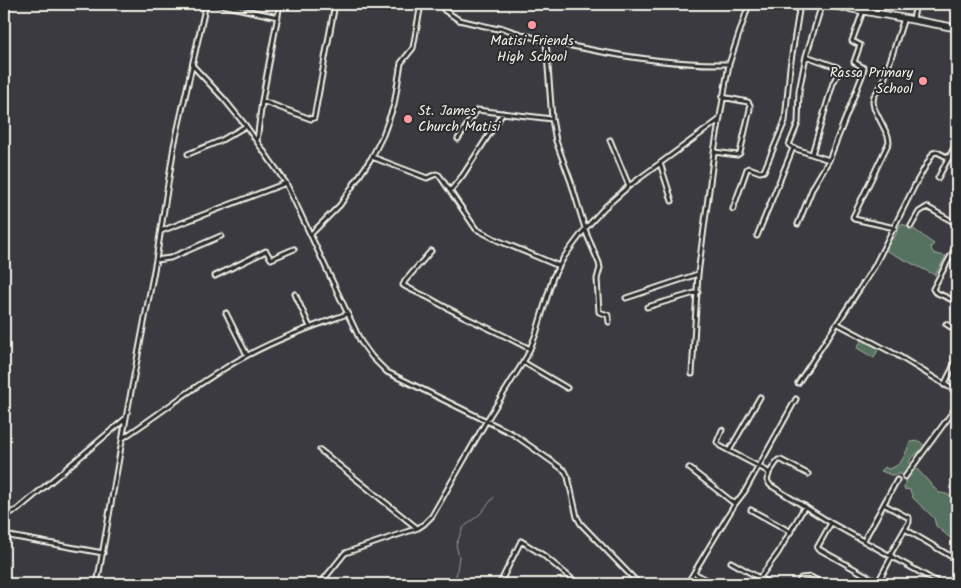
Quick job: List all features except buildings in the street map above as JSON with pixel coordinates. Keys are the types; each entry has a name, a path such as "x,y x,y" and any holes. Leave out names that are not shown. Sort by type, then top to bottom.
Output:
{"highway":[{"path":"826,4 957,28"}],"street":[{"path":"97,584 122,438 156,260 174,146 206,4"},
{"path":"218,4 278,17"},
{"path":"257,141 262,101 280,4"},
{"path":"262,101 311,120 314,118 335,4"},
{"path":"310,234 340,205 372,156 390,120 401,63 413,48 421,4"},
{"path":"442,4 444,10 459,20 498,29 500,27 546,41 610,54 665,61 729,64"},
{"path":"692,374 698,274 722,97 729,64 749,4"},
{"path":"733,209 747,170 749,168 760,172 764,171 784,123 790,67 800,4"},
{"path":"822,4 806,56 799,91 798,123 789,145 829,160"},
{"path":"913,20 916,4"},
{"path":"798,224 813,187 829,160 864,69 854,63 860,46 852,41 864,10"},
{"path":"895,228 854,219 853,217 889,142 888,136 876,113 873,101 883,83 904,18"},
{"path":"546,41 552,119 557,146 600,268 597,279 599,312 608,315 609,322"},
{"path":"806,56 837,67 840,70 833,83 812,154"},
{"path":"193,66 246,126 286,183 347,314 361,342 372,357 387,372 513,434 565,471 577,517 581,524 639,584"},
{"path":"714,152 737,155 740,152 750,109 748,102 722,97"},
{"path":"458,139 477,110 552,119"},
{"path":"450,191 463,175 503,113"},
{"path":"320,584 345,553 418,528 432,516 530,349 553,277 585,229 605,207 629,186 719,120"},
{"path":"188,154 220,141 246,126"},
{"path":"610,140 629,186"},
{"path":"938,178 957,142"},
{"path":"757,236 793,148"},
{"path":"798,383 838,324 851,299 874,267 934,151 949,158"},
{"path":"951,154 957,158"},
{"path":"372,156 426,178 438,175 476,229 559,266"},
{"path":"660,163 672,200"},
{"path":"160,231 286,183"},
{"path":"911,226 920,212 926,207 957,224"},
{"path":"156,260 170,258 221,236"},
{"path":"957,246 933,289 935,292 957,302"},
{"path":"215,276 266,251 271,259 294,250"},
{"path":"431,251 403,285 445,308 530,349"},
{"path":"626,298 698,274"},
{"path":"647,307 698,292"},
{"path":"295,294 310,328"},
{"path":"226,313 248,355"},
{"path":"122,438 248,355 347,314"},
{"path":"838,324 897,355 957,392"},
{"path":"946,324 957,331"},
{"path":"944,385 957,359"},
{"path":"523,362 567,388"},
{"path":"729,450 760,397"},
{"path":"687,584 735,504 745,491 796,399"},
{"path":"905,477 957,406"},
{"path":"7,514 17,510 126,418"},
{"path":"722,430 717,442 768,471 769,474"},
{"path":"320,450 418,528"},
{"path":"808,474 781,460 776,463 767,480 770,486 831,523 941,584"},
{"path":"689,468 735,504"},
{"path":"864,540 885,505 897,480"},
{"path":"831,523 817,548 877,583 909,522 909,518 885,505"},
{"path":"754,584 791,532 805,506"},
{"path":"751,510 791,532"},
{"path":"905,529 957,560"},
{"path":"4,534 103,553"},
{"path":"500,583 521,541 544,555 578,584"},
{"path":"731,562 770,584"},
{"path":"694,573 715,584"},
{"path":"798,584 802,578 807,576 823,584"}],"green space":[{"path":"901,224 915,230 934,244 931,247 934,253 946,256 935,275 885,250 889,241 895,237"},
{"path":"862,339 879,348 874,358 857,348"},
{"path":"919,441 926,447 911,458 909,464 918,470 939,493 950,495 954,498 957,503 957,542 936,526 934,518 913,498 910,490 904,489 906,476 901,474 891,475 881,471 885,467 888,469 897,465 903,459 910,442"}],"waterway":[{"path":"455,584 459,557 456,545 463,528 480,514 494,497"}],"place":[{"name":"Matisi Friends High School","path":"532,25"},
{"name":"Rassa Primary School","path":"923,81"},
{"name":"St. James Church Matisi","path":"408,119"}]}
